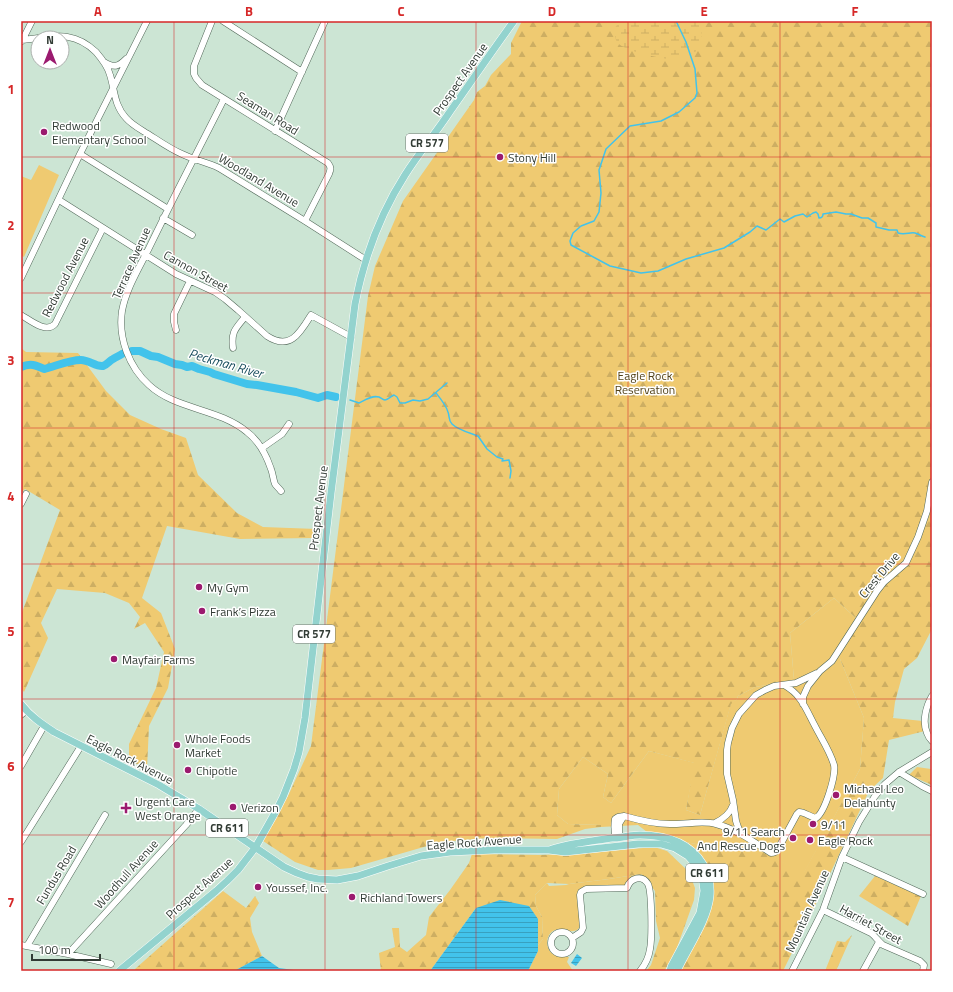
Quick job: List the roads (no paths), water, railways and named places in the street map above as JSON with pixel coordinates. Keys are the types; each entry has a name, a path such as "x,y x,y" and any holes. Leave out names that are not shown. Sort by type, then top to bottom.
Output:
{"main road":[{"name":"Prospect Avenue","path":"121,971 227,881 241,866 255,848 283,797 299,752 305,718 330,500 351,337 357,294 366,260 387,208 406,174 514,21"},
{"name":"Eagle Rock Avenue","path":"21,704 24,713 44,726 159,785 199,809 277,864 308,877 330,880 344,879 421,856 450,852 494,850 549,850 565,852 638,844 661,844 675,848 688,856 698,869 702,876 704,891 700,913 670,971"},
{"name":"Eagle Rock Avenue","path":"549,850 587,841 639,835 658,836 672,839 681,842 689,848 699,858 704,866 708,876 710,896 705,916 677,971"},
{"path":"586,849 592,845 614,842 616,838 621,846"}],"street":[{"path":"21,278 80,154 147,21"},
{"name":"Seaman Road","path":"212,21 195,64 194,74 198,81 202,85 276,130 331,166 330,174 305,221"},
{"path":"223,21 302,72"},
{"path":"276,130 325,21"},
{"path":"21,41 31,23"},
{"name":"Woodland Avenue","path":"70,38 90,47 100,56 110,75 116,103 126,119 172,150 219,168 366,260"},
{"path":"104,62 116,66 121,64 129,57"},
{"name":"Terrace Avenue","path":"224,99 163,218 128,292 122,312 121,322 123,340 133,365 142,378 156,391 172,400 229,420 248,433 262,448 275,484 281,491"},
{"path":"80,154 168,209"},
{"name":"Cannon Street","path":"59,200 176,274 215,292 274,341 282,342 291,340 297,336 312,315 351,337"},
{"path":"163,218 192,235"},
{"name":"Redwood Avenue","path":"21,315 43,328 52,327 103,228"},
{"path":"21,259 28,263"},
{"path":"176,330 174,314 190,281"},
{"path":"233,348 233,333 245,317"},
{"path":"262,448 282,434 289,424"},
{"name":"Crest Drive","path":"803,704 803,697 808,686 833,658 877,591 884,582 906,563 918,537 927,511 932,482"},
{"path":"21,504 26,494"},
{"name":"Crest Drive","path":"741,834 736,821 727,774 728,742 732,728 739,714 756,695 774,686 796,683 820,671"},
{"path":"616,838 614,831 615,819 624,816 669,824 715,823 741,834 771,853 774,853 778,849 797,814 801,812 816,818 818,817 824,806 831,786 834,774 834,764 803,704 791,689 784,685"},
{"path":"932,696 927,705 925,723 927,733 932,742"},
{"path":"21,766 44,726"},
{"path":"21,842 81,746"},
{"name":"Mountain Avenue","path":"792,971 822,910 842,857 851,838 875,796 885,784 899,772 932,752"},
{"path":"899,772 932,791"},
{"path":"715,823 728,814 733,806 733,803"},
{"name":"Woodhull Avenue","path":"68,954 199,809"},
{"name":"Fundus Road","path":"24,945 105,815"},
{"path":"842,857 923,894"},
{"path":"572,938 581,932 583,928 580,899 582,891 586,889 627,888 632,880 636,878 643,879 649,887 651,905 651,937 650,949 640,971"},
{"name":"Harriet Street","path":"822,910 875,936 879,942 888,947 920,961 924,965 923,971"},
{"path":"863,971 879,942"},
{"path":"24,945 111,964"}],"water":[{"path":"500,900 529,906 538,919 538,951 528,971 430,971 476,908"},
{"path":"577,954 582,958 576,966 571,963"},
{"path":"262,956 279,968 301,971 234,971"}],"waterway":[{"path":"676,21 686,42 695,69 697,93 695,98 679,112 661,121 630,126 606,149 599,170 601,193 599,212 594,221 581,226 573,233 570,241 571,245 610,266 641,273 658,271 686,259 724,248 757,226 766,230 780,219 784,222 795,216 803,214 807,217 816,212 819,218 821,218 823,214 836,212 851,214 862,218 868,218 876,223 876,227 897,230 898,233 901,234 915,233 925,237"},
{"name":"Peckman River","path":"132,351 140,351 175,364 187,367 192,366 247,384 296,392 318,398 327,395 336,397"},
{"name":"Peckman River","path":"21,367 33,365 44,369 76,360 87,361 103,366 122,354"},
{"name":"Peckman River","path":"350,400 359,403 374,397 379,397 386,400 394,395 400,403 413,400 420,401 428,399 447,383"},
{"path":"436,393 446,407 452,424 461,430 478,436 487,449 497,457 503,459 502,461 509,460 511,471 510,478"}],"place":[{"name":"Redwood Elementary School","path":"44,132"},
{"name":"Stony Hill","path":"500,157"},
{"name":"My Gym","path":"199,587"},
{"name":"Frank’s Pizza","path":"202,611"},
{"name":"Mayfair Farms","path":"114,659"},
{"name":"Whole Foods Market","path":"177,745"},
{"name":"Chipotle","path":"188,770"},
{"name":"Michael Leo Delahunty","path":"836,795"},
{"name":"Verizon","path":"233,807"},
{"name":"Urgent Care West Orange","path":"126,808"},
{"name":"9/11","path":"813,824"},
{"name":"9/11 Search And Rescue Dogs","path":"793,838"},
{"name":"Eagle Rock","path":"810,840"},
{"name":"Youssef, Inc.","path":"258,887"},
{"name":"Richland Towers","path":"352,897"}],"park label":[{"name":"Eagle Rock Reservation","path":"645,382"}]}
